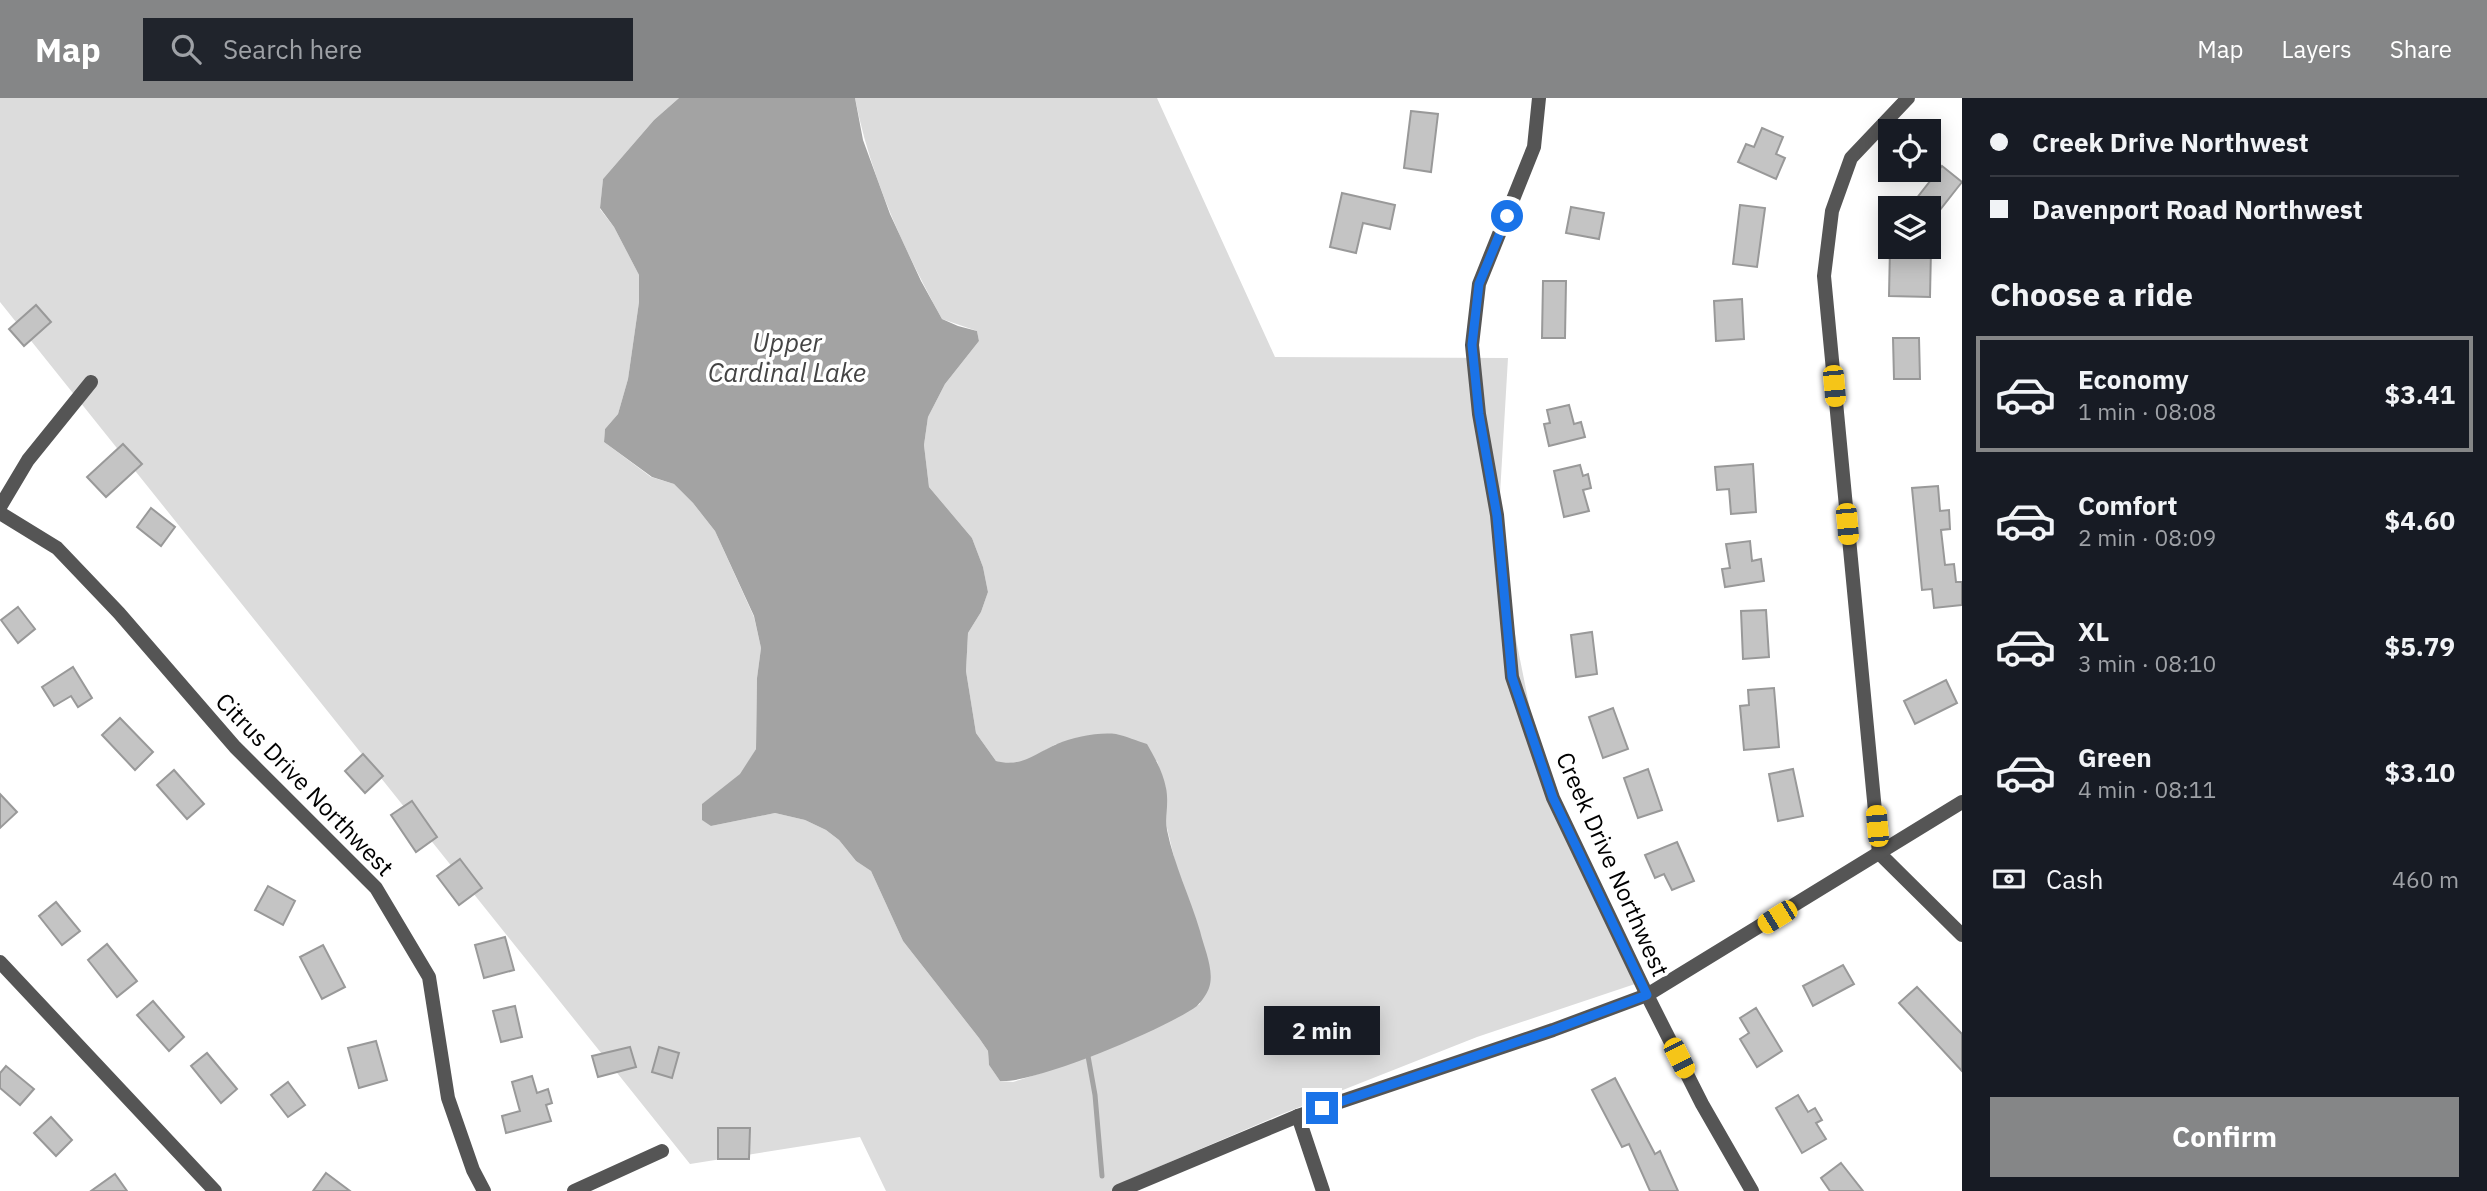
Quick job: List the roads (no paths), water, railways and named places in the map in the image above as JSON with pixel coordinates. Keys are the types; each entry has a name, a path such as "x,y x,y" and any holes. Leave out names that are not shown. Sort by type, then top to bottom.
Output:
{"street":[{"name":"Creek Drive Northwest","path":"1539,98 1534,147 1479,284 1472,345 1479,414 1497,516 1512,677 1553,798 1702,1104 1752,1191"},
{"path":"1908,98 1850,158 1832,211 1824,276 1879,853 1962,935"},
{"path":"0,507 28,460 91,382"},
{"name":"Citrus Drive Northwest","path":"0,513 57,548 119,613 236,747 376,888 429,977 448,1098 473,1170 484,1191"},
{"path":"1119,1191 1298,1116 1553,1030 1647,995 1962,802"},
{"path":"0,962 215,1191"},
{"path":"1298,1116 1323,1191"},
{"path":"574,1191 662,1151"}],"water":[{"name":"Upper Cardinal Lake","path":"679,98 855,98 863,140 890,214 921,281 942,319 977,331 979,341 945,384 928,417 924,445 929,487 972,538 983,567 988,592 981,612 968,633 966,671 976,733 996,761 1005,763 1021,761 1064,741 1094,734 1116,734 1147,744 1165,782 1170,843 1210,967 1207,993 1197,1006 1181,1016 1131,1040 1070,1064 1017,1080 1000,1081 989,1065 988,1051 979,1038 903,941 871,871 856,861 839,840 805,820 775,813 711,826 702,820 702,804 740,774 756,749 757,678 761,648 754,616 715,531 693,503 674,484 652,477 604,442 605,429 618,414 628,379 639,302 639,275 614,227 600,208 603,179 654,120"}],"waterway":[{"path":"1088,1056 1095,1095 1102,1176"}]}
